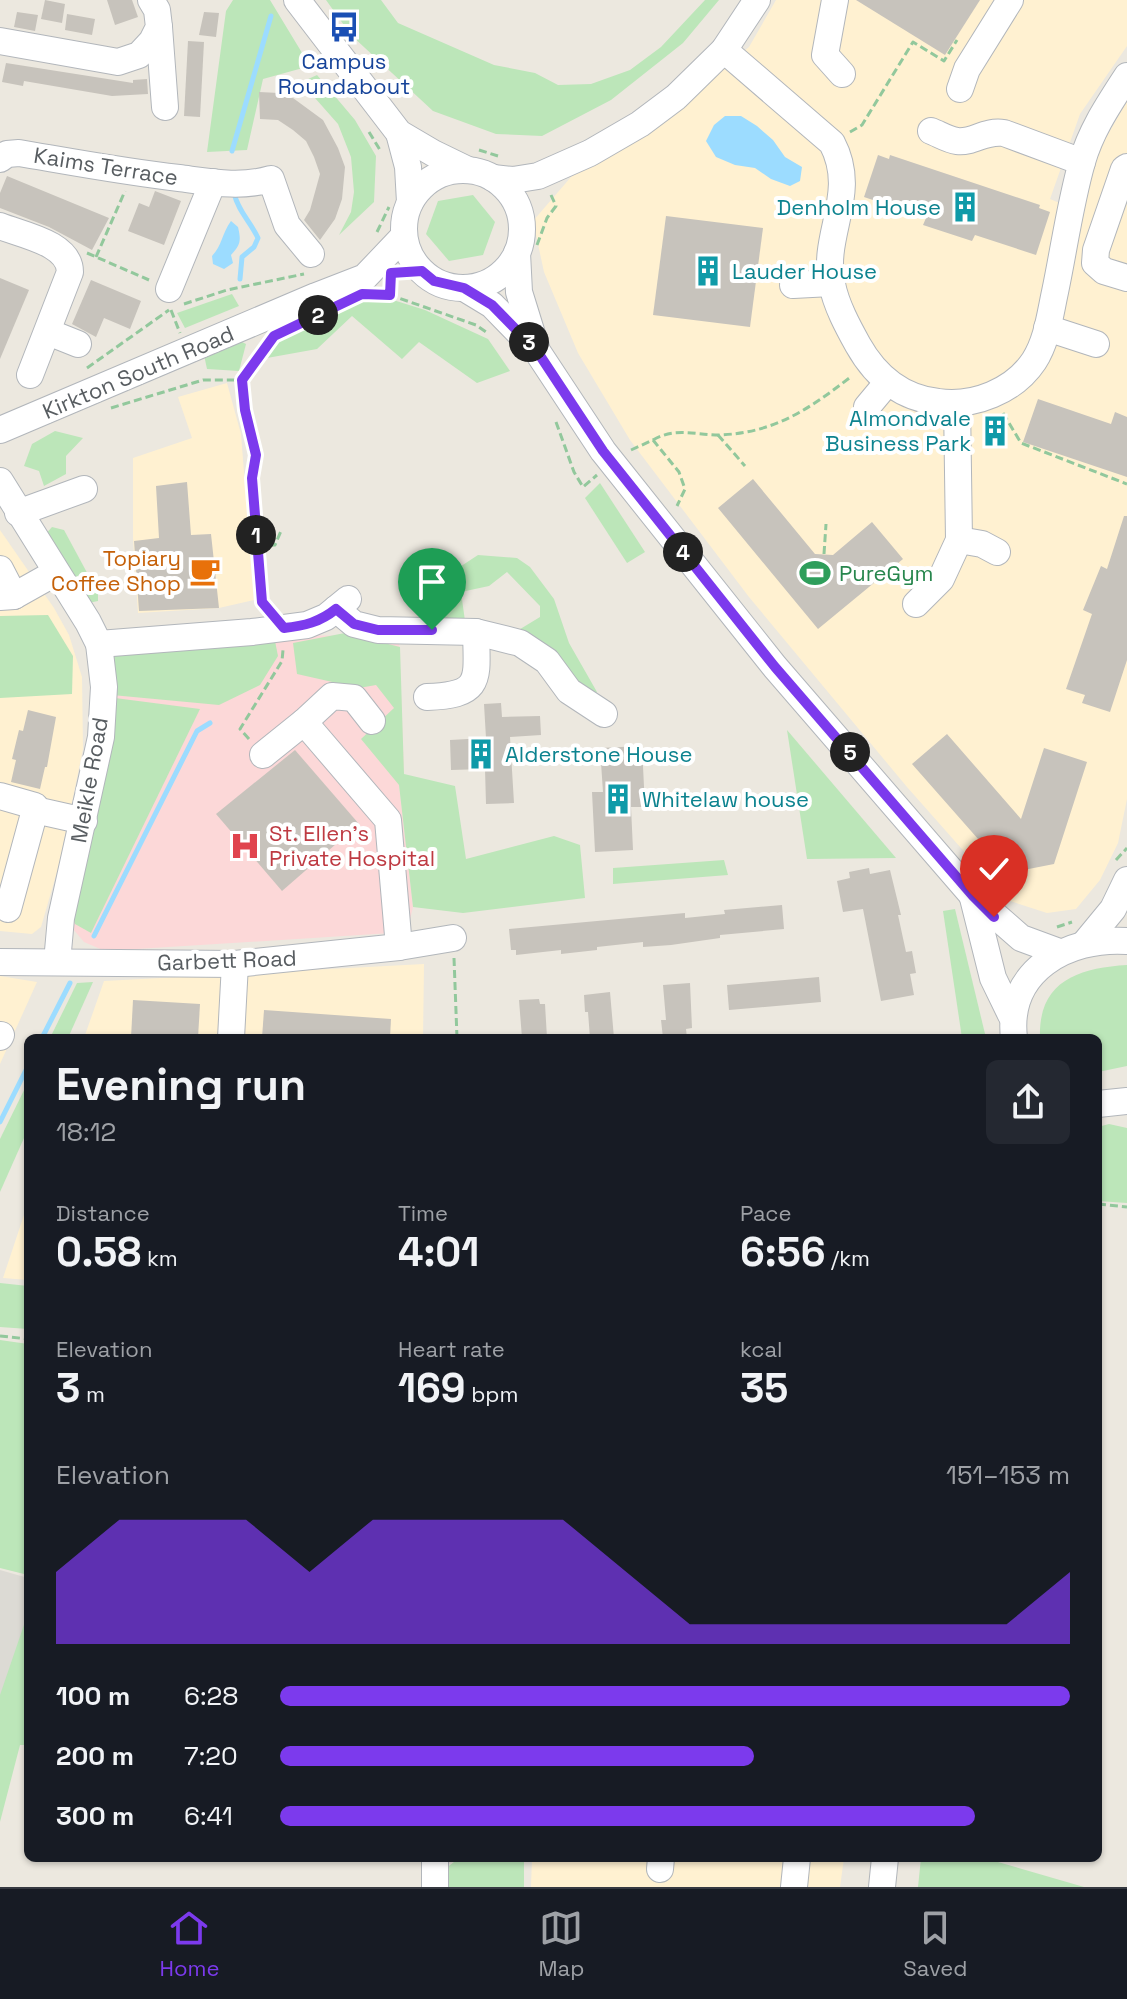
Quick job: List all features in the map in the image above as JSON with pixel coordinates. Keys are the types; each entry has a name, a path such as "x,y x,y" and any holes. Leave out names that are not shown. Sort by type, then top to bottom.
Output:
{"street":[{"path":"151,0 157,10 165,107"},
{"path":"297,0 408,167 400,201 405,219 404,236 410,255 422,271 434,281 464,288 492,305 537,351 603,451 765,655 973,896 1021,938 1059,952"},
{"path":"400,201 434,177 450,171 513,180 538,176 590,153 640,124 676,97 724,50 757,0"},
{"path":"835,0 825,55 842,74"},
{"path":"960,89 967,69 1010,0"},
{"path":"0,41 118,62 139,55 152,41 159,27"},
{"path":"724,50 832,143 842,161 842,186 831,253 831,283 868,361 887,383 906,395 924,401 957,403 992,395 1018,380 1026,371 1042,345 1047,328 1082,162 1096,125 1119,103 1127,76"},
{"path":"931,131 954,141 967,141 991,131 1004,133 1082,162"},
{"path":"390,142 433,153 505,187 520,213 521,240 508,267 495,278 464,288"},
{"name":"Kaims Terrace","path":"0,159 7,154 19,153 133,172 254,184 272,168 287,225 313,263"},
{"path":"520,213 547,185 590,153"},
{"path":"1127,167 1096,250 1095,263 1104,271 1127,278"},
{"name":"Kaims Terrace","path":"175,300 213,182"},
{"path":"0,226 53,247 68,257 70,272 30,375"},
{"name":"Kirkton South Road","path":"0,430 365,277 389,264 404,236"},
{"path":"517,253 519,292 537,351"},
{"path":"389,264 422,271"},
{"path":"793,285 831,283"},
{"path":"1047,328 1096,344"},
{"path":"48,332 78,344"},
{"path":"867,407 887,383"},
{"path":"916,604 941,579 959,540 957,403"},
{"name":"Meikle Road","path":"0,481 99,644 104,687 101,737 61,918 57,962"},
{"path":"18,513 84,489"},
{"path":"959,540 982,544 997,552"},
{"path":"0,569 7,597 55,573"},
{"path":"99,644 307,625 326,617 342,604 354,624 378,630 476,632 520,643 547,661 569,691 604,714"},
{"path":"427,697 451,696 464,692 473,683 477,671 476,632"},
{"path":"263,755 332,696 354,698 372,721"},
{"path":"304,722 388,820 399,947"},
{"path":"0,796 35,806 8,909"},
{"path":"35,810 84,821"},
{"path":"1085,943 1113,909 1127,880"},
{"path":"973,896 993,978 1013,1027"},
{"name":"Garbett Road","path":"0,962 235,964 399,947 453,938"},
{"path":"1013,1027 1031,976 1038,967 1059,952 1085,943 1127,941"},
{"path":"231,1034 235,964"},
{"path":"1102,1104 1127,1101"},
{"path":"435,1862 435,1887"},
{"path":"794,1887 797,1862"},
{"path":"882,1887 885,1862"}],"path":[{"path":"862,125 913,42 944,61 960,37"},
{"path":"367,128 390,142"},
{"path":"96,257 133,172"},
{"path":"400,201 389,209 373,239 389,264 390,295 476,325 490,335"},
{"path":"68,257 85,253 96,257 175,300"},
{"path":"76,376 175,300 227,290 313,263"},
{"path":"175,300 183,342"},
{"path":"263,755 240,729 282,661 284,628 262,602 252,478 256,455 245,410 242,380 274,336"},
{"path":"631,450 665,433 692,431 718,435 769,427 816,403 868,361"},
{"path":"199,372 203,380"},
{"path":"103,411 203,380 242,380"},
{"path":"992,395 1021,443 1127,484"},
{"path":"553,415 574,472 583,487 601,473"},
{"path":"718,435 745,466"},
{"path":"653,440 679,472 685,489 677,506"},
{"path":"824,554 826,524"},
{"path":"257,546 275,545 281,531"},
{"path":"453,938 457,1034"},
{"path":"1102,1204 1127,1207"},
{"path":"0,1336 24,1339"}],"shaded area":[{"path":"776,0 1127,0 1127,46 1080,114 1050,199 1081,212 1098,152 1127,101 1127,799 1118,843 1100,880 1076,909 1047,913 1007,900 907,787 749,597 630,440 578,353 544,272 533,221 571,177 682,101 749,47"},
{"path":"227,383 241,434 254,600 219,608 138,613 133,538 133,458 192,438 178,397"},
{"path":"0,530 54,608 69,635 82,677 83,749 59,865 41,927 32,934 0,931"},
{"name":"St. Ellen’s Private Hospital","path":"295,635 399,637 404,774 399,785 413,907 407,932 105,951 84,942 67,922 106,651"},
{"path":"424,964 423,1034 85,1034 104,981"},
{"path":"0,976 37,982 0,1064"},
{"path":"24,1215 24,1280 3,1278"},
{"path":"0,1570 24,1577 24,1731 14,1731 0,1784"},
{"path":"532,1862 843,1862 840,1887 531,1887"}],"green space":[{"path":"233,0 270,0 310,66 263,79 247,150 207,152 226,11"},
{"path":"326,0 381,0 398,23 494,65 535,73 558,85 591,84 630,70 661,47 705,0 719,0 683,43 611,100 542,136 496,134 433,111 351,35"},
{"path":"317,75 355,120 376,156 374,202 339,235 351,212 354,192 351,157 338,124 315,98 306,80"},
{"path":"473,195 495,222 483,255 449,261 426,234 438,201"},
{"path":"232,294 239,306 185,328 177,313"},
{"path":"363,297 390,299 425,310 488,339 510,371 477,383 419,342 402,359 352,316 317,349 267,358 275,338"},
{"path":"238,340 246,344 239,371 207,369 204,355"},
{"path":"55,431 83,438 66,456 66,474 44,486 39,471 24,466 32,444"},
{"path":"600,483 645,552 627,563 585,498"},
{"path":"52,527 64,530 98,593 98,601 88,603 43,537"},
{"path":"478,555 517,558 530,567 554,599 569,643 597,692 590,699 512,634 540,617 540,606 507,572 489,586 461,592 465,621 428,622 422,599 446,576"},
{"path":"48,615 73,656 72,694 0,698 0,616"},
{"path":"345,633 400,647 404,774 455,786 466,859 554,836 580,845 585,898 463,913 413,907 399,785 361,739 394,708 376,685 359,688 297,674 293,643"},
{"path":"275,641 278,656 260,685 219,705 112,695 110,649"},
{"path":"115,698 200,709 91,933 75,924 72,914"},
{"path":"787,730 896,858 807,859"},
{"path":"724,860 728,875 613,884 613,868"},
{"path":"955,909 985,1034 961,1034 943,911"},
{"path":"1127,965 1127,1066 1102,1071 1102,1034 1040,1034 1041,1019 1053,991 1064,982 1092,970"},
{"path":"93,982 70,1034 52,1034 77,983"},
{"path":"24,1090 24,1138 0,1192 0,1139"},
{"path":"1109,1124 1127,1128 1127,1203 1102,1201 1102,1126"},
{"path":"0,1283 24,1286 24,1329 0,1327"},
{"path":"0,1340 24,1343 24,1574 0,1568"},
{"path":"24,1625 24,1745 20,1745 0,1822 0,1695"},
{"path":"454,1862 524,1862 524,1887 446,1887 445,1869"},
{"path":"921,1862 998,1862 1084,1887 918,1887"}],"water":[{"path":"725,116 741,116 757,126 773,140 785,157 802,167 800,181 790,186 771,179 755,168 735,165 716,157 706,141 714,125"},
{"path":"231,221 238,227 239,242 231,255 233,263 224,269 213,264 212,256"}],"building":[{"path":"45,0 65,4 62,23 41,19"},
{"path":"107,0 132,0 138,17 115,25"},
{"path":"856,0 980,0 945,55"},
{"path":"17,12 38,15 35,31 14,27"},
{"path":"204,12 219,13 216,37 199,35"},
{"path":"67,14 95,19 92,35 65,30"},
{"path":"188,41 204,42 200,117 184,116"},
{"path":"6,63 133,83 133,80 147,79 148,94 112,96 24,81 23,86 2,82"},
{"path":"259,92 279,93 293,98 323,120 338,148 345,167 342,199 335,219 320,240 304,220 320,174 314,157 306,141 293,130 278,120 260,119"},
{"name":"Denholm House","path":"878,155 889,159 890,155 1040,205 1039,208 1050,212 1036,255 975,235 972,241 923,225 926,218 864,197"},
{"path":"7,176 109,218 92,250 49,227 0,208 0,193"},
{"path":"155,191 181,201 164,245 128,231 139,203 149,207"},
{"name":"Lauder House","path":"666,216 763,228 750,327 653,315"},
{"path":"0,278 29,290 0,359"},
{"path":"91,280 141,301 130,329 104,318 96,337 72,324"},
{"path":"1038,399 1111,424 1115,412 1127,417 1127,477 1023,442"},
{"path":"753,479 815,554 833,555 872,522 903,559 818,629 718,508"},
{"path":"187,482 191,535 211,534 219,608 139,611 134,541 159,538 156,486"},
{"path":"1124,516 1127,516 1127,660 1110,712 1082,703 1085,695 1066,689 1092,614 1083,610 1101,566 1107,569"},
{"name":"Alderstone House","path":"501,703 502,717 540,716 541,735 510,737 514,803 486,804 485,769 451,770 450,740 486,738 484,704"},
{"path":"28,710 56,717 40,789 11,782 16,760 12,759"},
{"path":"947,734 1021,819 1044,748 1087,762 1054,864 1008,873 912,764"},
{"name":"Whitelaw house","path":"642,746 645,807 631,807 633,850 595,852 592,792 603,792 600,748"},
{"path":"295,750 359,824 282,891 216,814"},
{"path":"869,868 870,874 890,870 906,952 912,951 916,973 910,974 914,995 881,1001 863,909 843,912 837,881 850,878 849,872"},
{"path":"782,905 784,929 720,935 720,938 671,945 643,947 643,942 561,954 561,950 516,955 516,950 511,950 509,929 685,913 685,918 725,914 724,910"},
{"path":"819,977 821,1002 729,1010 727,985"},
{"path":"690,983 692,1028 686,1029 687,1034 663,1034 661,1020 666,1020 663,985"},
{"path":"610,992 614,1034 590,1034 584,995"},
{"path":"539,999 540,1004 545,1004 547,1034 522,1034 519,1000"},
{"path":"133,1000 200,1004 198,1034 131,1034"},
{"path":"264,1010 391,1019 390,1034 262,1034"}],"waterway":[{"path":"232,151 271,16"},
{"path":"234,193 258,238 254,247 242,257 240,279"},
{"path":"94,936 197,731 210,723"},
{"path":"44,1034 70,983"},
{"path":"0,1122 24,1074"}],"place":[{"name":"Campus Roundabout","path":"344,27"},
{"name":"Denholm House","path":"965,207"},
{"name":"Lauder House","path":"708,271"},
{"name":"Almondvale Business Park","path":"995,431"},
{"name":"Topiary Coffee Shop","path":"205,571"},
{"name":"PureGym","path":"815,573"},
{"name":"Alderstone House","path":"481,754"},
{"name":"Whitelaw house","path":"618,799"},
{"name":"St. Ellen’s Private Hospital","path":"245,846"}],"route":[{"path":"432,630 378,630 354,624 336,609 307,625 284,628 262,602 252,478 256,455 245,410 242,380 274,336 362,294 390,295 391,273 422,271 434,281 464,288 492,305 537,351 603,451 775,667 994,917"}]}
